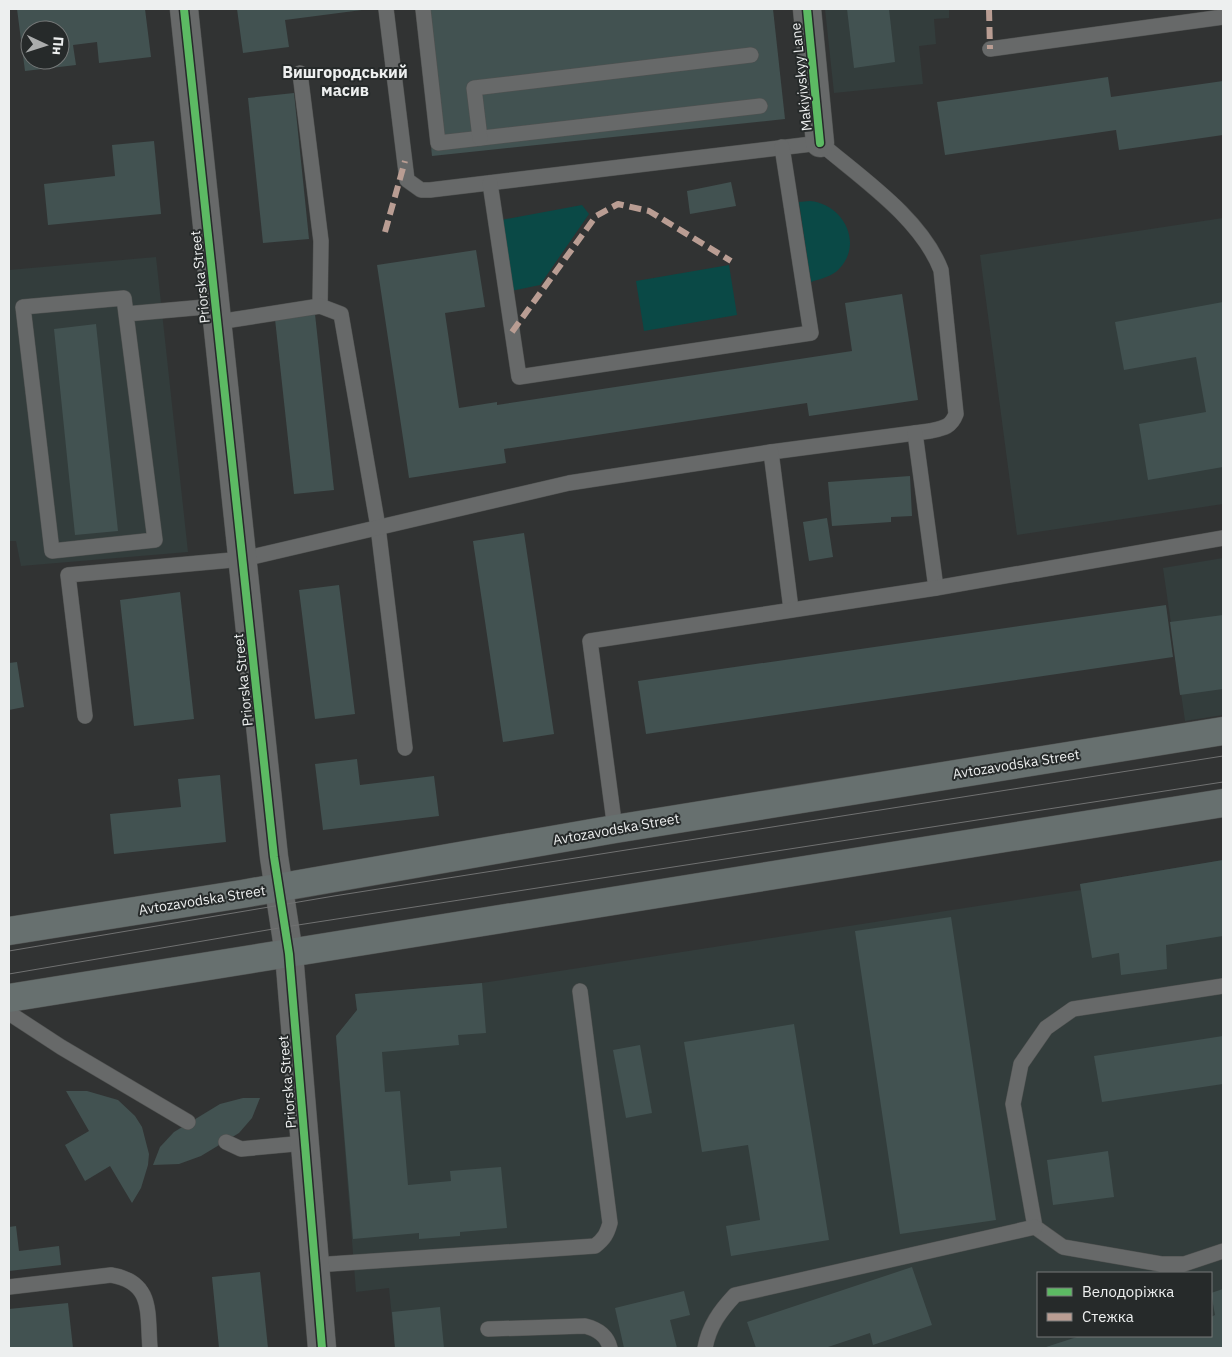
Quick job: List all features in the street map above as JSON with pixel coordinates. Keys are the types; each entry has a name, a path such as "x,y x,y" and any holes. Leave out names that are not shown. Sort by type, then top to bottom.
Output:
{"main road":[{"name":"Avtozavodska Street","path":"9,931 615,829 1223,731"},
{"path":"9,998 1223,803"}],"street":[{"name":"Priorska Street","path":"184,9 278,887 289,954 322,1348"},
{"name":"Makiyivskyy Lane","path":"807,9 820,143"}],"lane":[{"path":"85,716 68,575 243,559 568,483 771,452 915,433 946,428 953,422 956,414 941,270 935,254 923,236 898,210 820,143 421,190 407,180 386,9"},
{"path":"423,9 438,143 760,106"},
{"path":"990,49 1223,17"},
{"path":"480,138 474,88 751,55"},
{"path":"300,72 321,241 320,306"},
{"path":"490,183 519,377 810,333 782,147"},
{"path":"124,298 126,314 155,540 52,551 23,307 124,298"},
{"path":"126,314 217,314 320,306 341,314 378,527 405,748"},
{"path":"915,433 936,588"},
{"path":"771,452 791,609"},
{"path":"615,829 590,641 936,588 1223,538"},
{"path":"1223,986 1074,1009 1046,1028 1021,1064 1013,1104 1035,1227 1063,1247 1161,1264 1184,1264 1223,1251"},
{"path":"315,1265 595,1246 602,1241 607,1234 610,1223 580,991"},
{"path":"9,1013 188,1122"},
{"path":"226,1142 241,1149 305,1143"},
{"path":"705,1348 710,1328 719,1312 735,1295 1035,1227"},
{"path":"9,1287 111,1275 124,1277 142,1290 146,1304 150,1348"},
{"path":"488,1329 585,1326 597,1329 608,1342 610,1348"}],"shaded area":[{"path":"825,9 949,9 949,18 934,19 936,44 919,46 923,84 834,93"},
{"path":"810,201 832,209 846,226 850,237 850,248 846,259 839,269 833,274 811,282 799,202"},
{"path":"582,205 589,214 540,285 511,291 501,220"},
{"path":"1223,218 1223,504 1017,535 980,255"},
{"path":"156,257 188,552 21,566 16,541 9,541 9,270"},
{"path":"729,265 737,315 644,331 636,281"},
{"path":"1223,558 1223,715 1185,721 1163,568"},
{"path":"1223,860 1223,1348 395,1348 389,1288 356,1292 336,1037 357,1010 355,994 482,983 1081,890 1080,884"}],"building":[{"path":"17,9 145,9 151,57 99,63 97,42 73,45 76,65 70,66 70,20 20,20 20,32"},
{"path":"237,9 362,10 285,20 289,47 243,53"},
{"path":"417,9 773,9 785,119 432,156"},
{"path":"847,9 889,9 895,62 854,68"},
{"path":"1108,77 1111,97 1223,81 1223,135 1119,150 1116,130 945,155 937,102"},
{"path":"294,93 309,239 263,243 248,98"},
{"path":"154,141 161,214 48,225 44,184 115,176 112,145"},
{"path":"731,182 736,206 690,214 687,191"},
{"path":"476,250 485,307 445,313 459,408 497,402 497,405 852,351 845,303 902,294 918,400 809,416 807,403 504,449 506,463 409,478 377,265"},
{"path":"1223,302 1223,467 1148,480 1139,424 1206,412 1196,357 1124,370 1115,322"},
{"path":"315,314 334,490 294,494 275,319"},
{"path":"96,324 118,531 75,535 54,329"},
{"path":"910,476 912,516 891,517 891,522 832,526 828,482"},
{"path":"827,518 833,557 809,561 803,522"},
{"path":"524,533 554,734 503,742 473,541"},
{"path":"339,585 355,714 315,719 299,590"},
{"path":"180,592 194,719 134,726 120,600"},
{"path":"1166,605 1173,657 646,734 638,681"},
{"path":"1223,615 1223,689 1180,695 1170,622"},
{"path":"17,662 24,707 9,710 9,663"},
{"path":"357,759 360,785 434,776 439,816 323,830 315,764"},
{"path":"220,775 226,842 114,854 110,814 181,807 178,779"},
{"path":"1223,860 1223,936 1166,945 1167,969 1121,975 1119,953 1092,958 1080,884"},
{"path":"951,917 996,1220 900,1234 855,931"},
{"path":"482,983 486,1033 458,1035 459,1045 382,1052 385,1092 400,1091 408,1185 451,1181 450,1171 501,1167 507,1228 460,1232 460,1236 419,1239 419,1233 353,1239 336,1036 357,1010 355,994"},
{"path":"794,1024 829,1240 731,1256 726,1226 760,1220 748,1145 702,1152 684,1042"},
{"path":"1223,1036 1223,1084 1102,1102 1094,1056"},
{"path":"640,1045 652,1113 626,1118 613,1050"},
{"path":"66,1091 87,1091 118,1100 135,1116 142,1127 149,1154 148,1165 141,1188 132,1203 110,1166 85,1181 65,1145 89,1131"},
{"path":"243,1098 260,1098 252,1118 239,1133 201,1156 179,1164 153,1165 160,1147 174,1132 220,1104"},
{"path":"1108,1151 1114,1197 1053,1205 1047,1160"},
{"path":"16,1226 19,1251 59,1246 61,1265 9,1271 9,1227"},
{"path":"912,1267 932,1325 873,1345 870,1333 825,1348 756,1348 747,1322"},
{"path":"260,1272 268,1348 219,1348 212,1277"},
{"path":"1223,1289 1223,1348 1043,1348 1077,1337 1212,1337 1212,1316 1215,1315 1212,1293"},
{"path":"684,1291 690,1315 670,1320 677,1348 624,1348 615,1308"},
{"path":"68,1303 73,1348 9,1348 9,1309"},
{"path":"440,1307 444,1348 395,1348 392,1312"}],"tram line":[{"path":"9,951 334,896 1223,756"},
{"path":"9,974 285,927 1223,782"}],"marked path":[{"path":"989,9 990,49"},
{"path":"385,232 405,161"},
{"path":"512,332 596,216 618,204 649,211 731,261"}],"cycle path":[{"path":"184,9 274,857 289,954 322,1348"},
{"path":"807,9 820,143"}],"district":[{"name":"Вишгородський масив","path":"345,81"}]}
